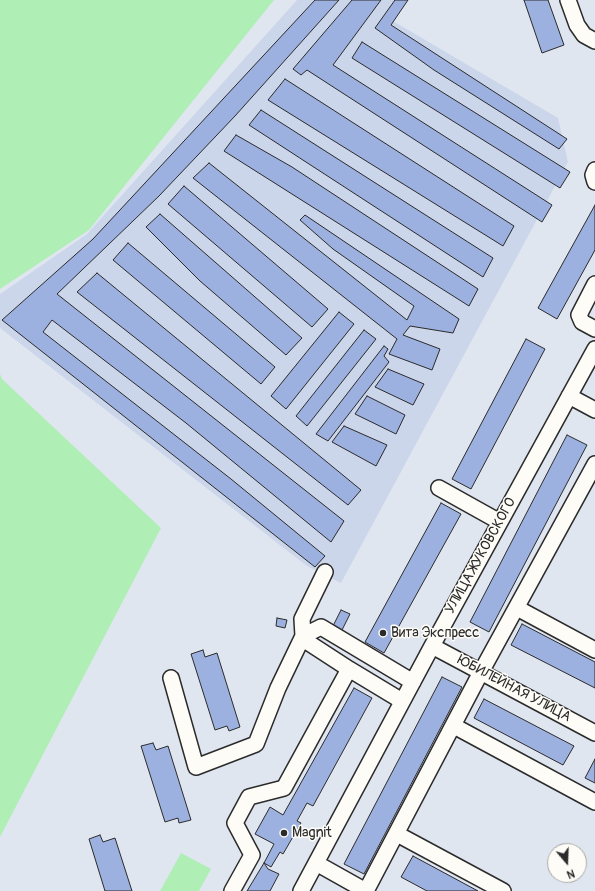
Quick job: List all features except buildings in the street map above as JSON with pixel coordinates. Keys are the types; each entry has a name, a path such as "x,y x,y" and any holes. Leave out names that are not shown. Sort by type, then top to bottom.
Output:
{"street":[{"path":"568,0 577,25 584,35 595,41"},
{"path":"595,170 593,175 595,182"},
{"path":"595,284 579,315 582,322 595,329"},
{"name":"УЛИЦА ЖУКОВСКОГО","path":"301,891 402,701 594,350"},
{"path":"569,396 595,410"},
{"path":"316,863 366,891 482,672 595,464"},
{"path":"439,488 500,522"},
{"path":"171,678 190,769 256,744 278,688 303,636 302,619 325,572"},
{"path":"517,608 595,650"},
{"path":"303,636 321,627 413,682"},
{"path":"303,636 309,642 349,669 402,701"},
{"name":"ЮБИЛЕЙНАЯ УЛИЦА","path":"432,646 595,733"},
{"path":"232,891 252,855 235,823 249,797 284,788 349,669"},
{"path":"454,726 595,802"},
{"path":"397,834 503,891"}],"shaded area":[{"path":"297,0 402,0 393,21 558,118 568,162 341,583 307,566 0,328 0,294 87,234"}],"green space":[{"path":"0,0 274,0 89,230 0,289"},
{"path":"0,374 2,379 161,528 0,837"},
{"path":"181,853 211,869 199,891 160,891"}],"place":[{"name":"Вита Экспресс","path":"383,633"},
{"name":"Magnit","path":"284,833"}]}
